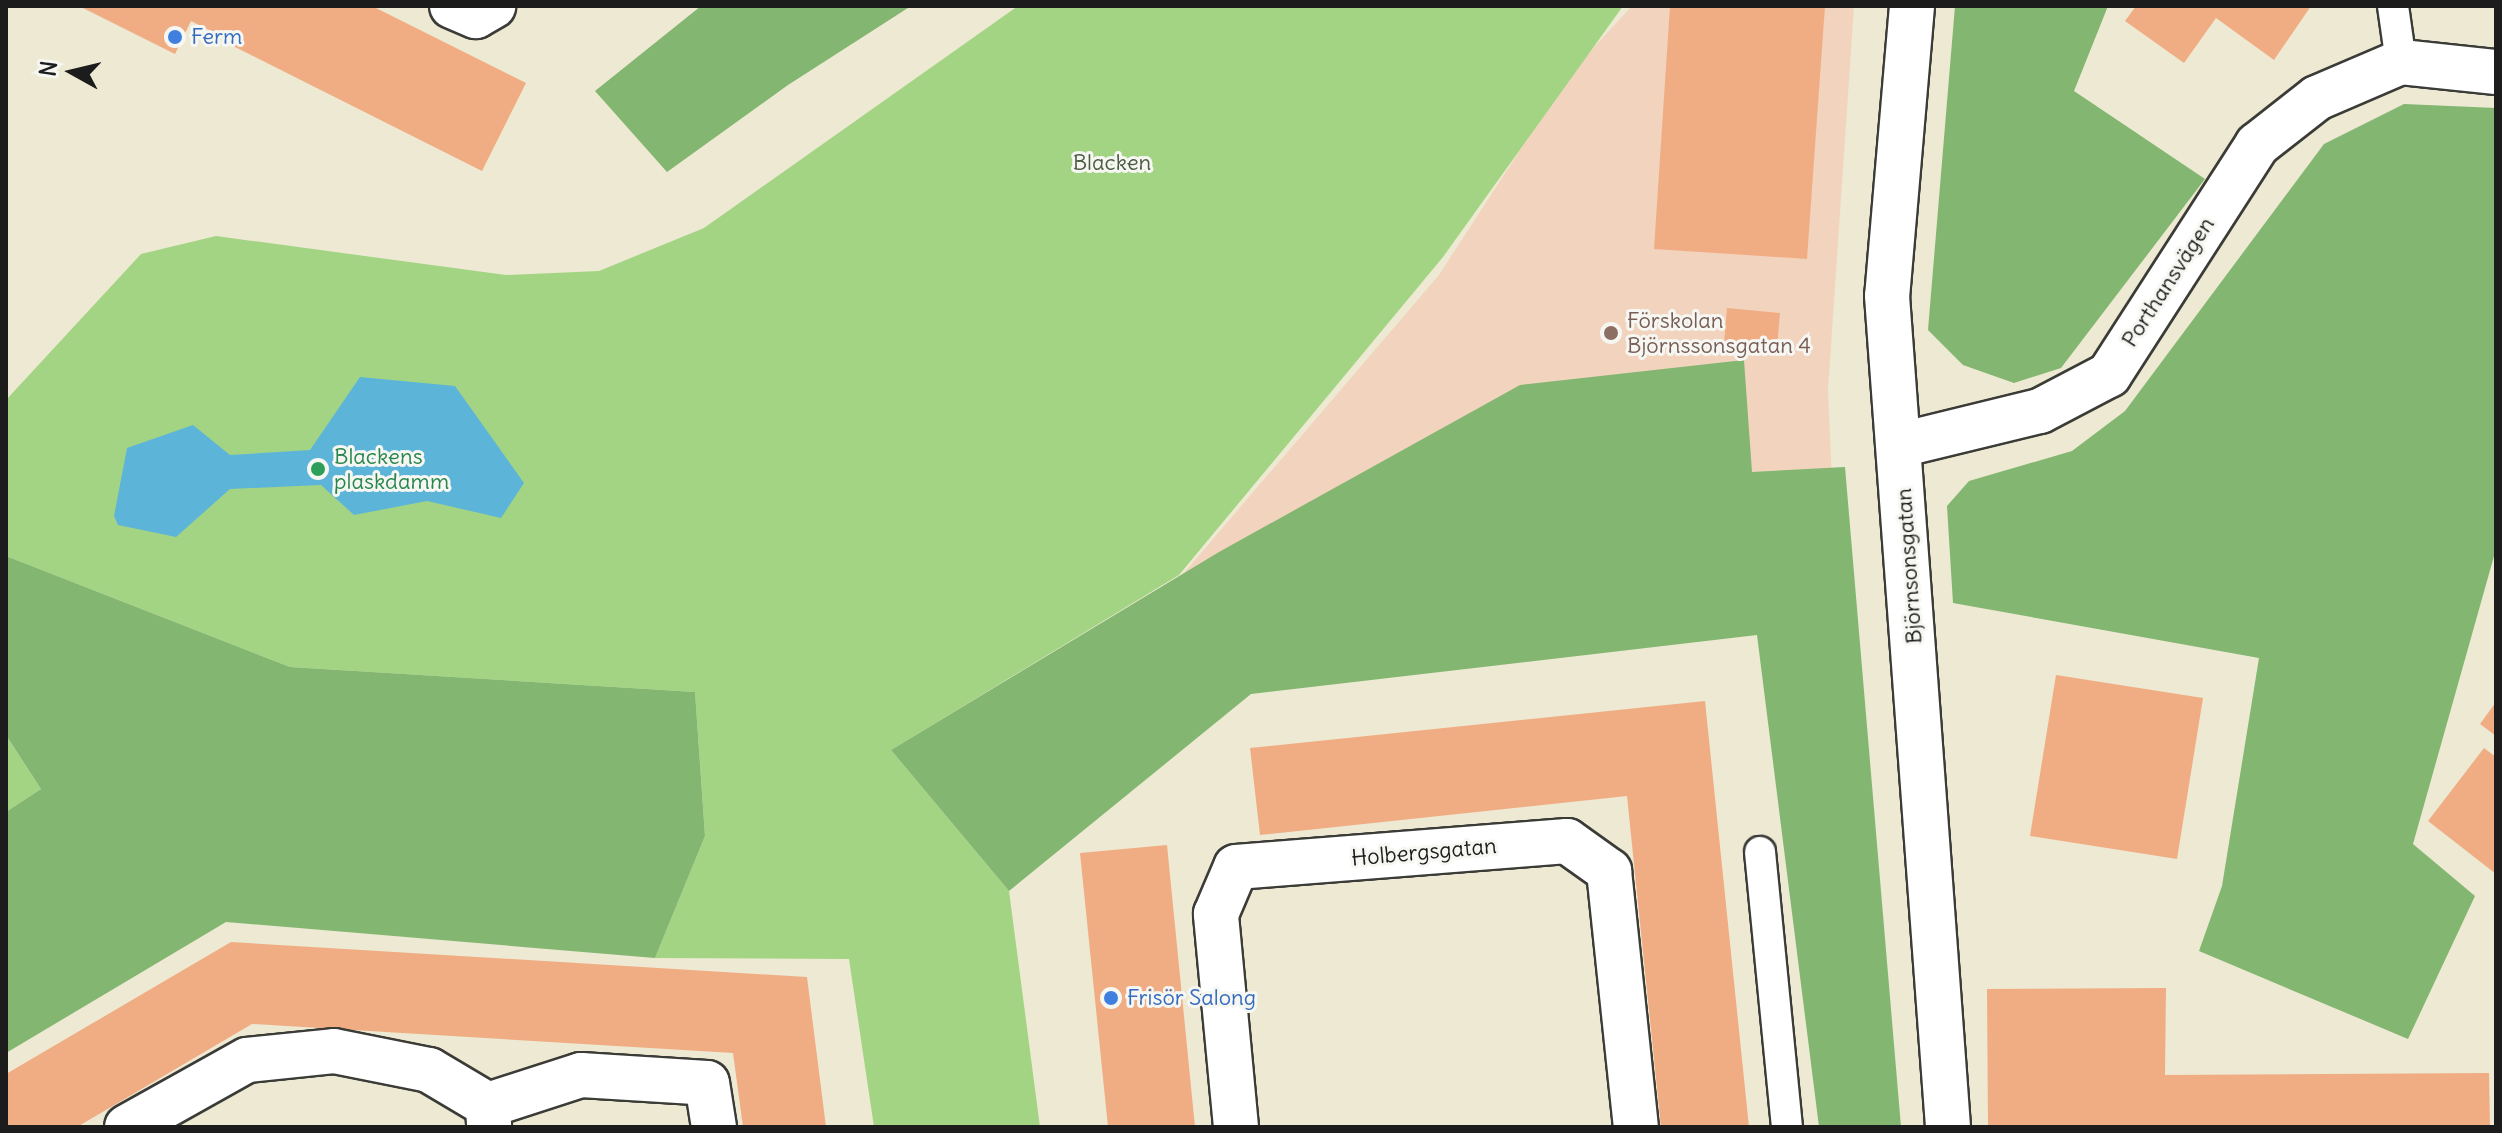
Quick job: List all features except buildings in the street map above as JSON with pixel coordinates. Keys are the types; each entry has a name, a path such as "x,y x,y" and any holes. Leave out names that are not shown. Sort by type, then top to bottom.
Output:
{"street":[{"path":"452,6 476,16 493,6"},
{"name":"Björnsonsgatan","path":"1912,6 1887,296 1948,1127"},
{"name":"Porthansvägen","path":"1900,445 2040,411 2109,375 2257,145 2317,98 2401,62 2496,72"},
{"name":"Holbergsgatan","path":"1236,1127 1216,914 1236,867 1567,841 1609,871 1636,1127"},
{"path":"127,1127 247,1060 334,1051 429,1070 488,1116 581,1075 707,1083 714,1127"}],"lane":[{"path":"2393,6 2401,62"},
{"path":"1760,852 1787,1127"}],"shaded area":[{"name":"Förskolan Björnssonsgatan 4","path":"1632,6 1854,6 1828,390 1838,621 1136,629 1439,275 1570,73"}],"green space":[{"path":"701,6 911,6 788,85 667,172 595,91"},
{"name":"Blacken","path":"1018,6 1623,6 1443,257 1179,575 891,750 1009,891 1040,1127 874,1127 849,959 655,958 705,836 695,692 290,667 6,556 6,400 141,254 216,236 506,275 599,271 704,228"},
{"path":"1955,6 2108,6 2074,91 2205,179 2061,368 2014,383 1963,365 1928,330"},
{"path":"2404,104 2496,108 2496,549 2413,844 2475,896 2408,1039 2199,951 2222,886 2259,658 1953,603 1947,506 1969,481 2072,451 2125,411 2324,144"},
{"path":"1744,360 1752,472 1845,467 1901,1127 1819,1127 1757,635 1251,694 1009,891 891,750 1219,552 1520,385"},
{"path":"6,556 290,667 695,692 705,836 655,958 226,922 6,1053 6,812 41,789 6,735"},
{"path":"6,735 41,789 6,812"}],"water":[{"name":"Blackens plaskdamm","path":"360,377 455,386 524,483 501,518 427,501 354,515 321,485 230,489 176,537 118,525 114,516 127,448 193,425 230,455 310,450"}],"place":[{"name":"Ferm","path":"175,37"},
{"name":"Förskolan Björnssonsgatan 4","path":"1611,333"},
{"name":"Blackens plaskdamm","path":"318,469"},
{"name":"Frisör Salong","path":"1111,998"}]}
